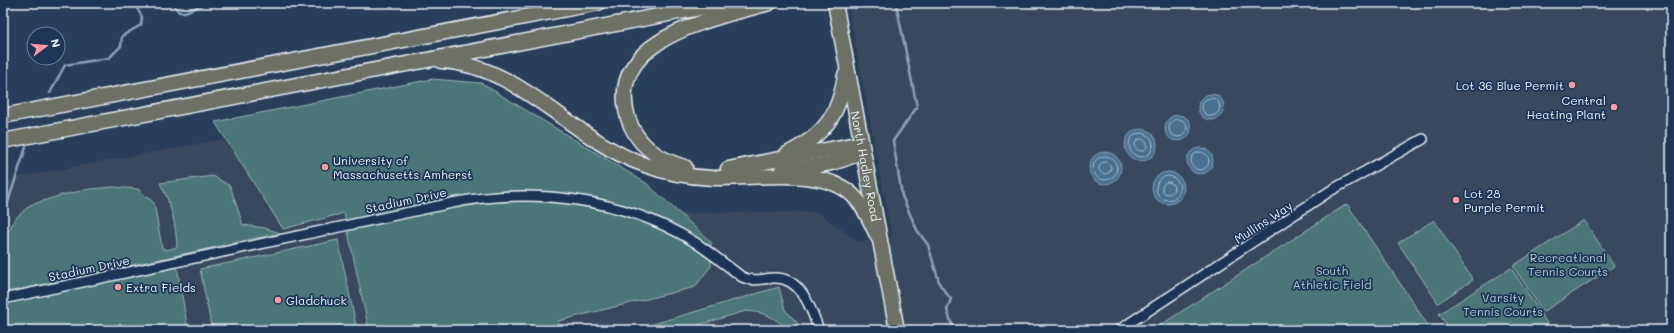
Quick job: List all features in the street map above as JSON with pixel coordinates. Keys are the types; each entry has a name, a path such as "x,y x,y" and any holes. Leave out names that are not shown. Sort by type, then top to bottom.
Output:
{"main road":[{"path":"3,116 598,3"},
{"path":"3,141 420,60 726,3"},
{"path":"769,3 692,26 658,42 643,54 632,68 626,93 627,114 635,135 651,152 662,159 688,168 761,170 818,179 838,185 849,192 860,203 878,237"},
{"name":"North Hadley Road","path":"835,6 897,330"},
{"path":"420,60 455,62 491,72 521,90 598,142 644,165 696,176 714,178 761,170 851,145 862,150"},
{"path":"761,170 813,138 828,123 840,101 847,65"}],"street":[{"name":"Mullins Way","path":"1119,330 1330,191 1423,139"},
{"name":"Stadium Drive","path":"3,299 452,203 487,197 528,196 573,200 628,213 651,221 692,241 742,277 750,280 785,279 793,283 804,297 819,330"}],"shaded area":[{"name":"University of Massachusetts Amherst","path":"883,3 1671,3 1671,330 3,330 3,180 435,100 666,213 818,212 858,242 892,237 849,10"}],"green space":[{"path":"432,79 481,83 646,183 711,242 711,266 695,287 558,321 561,330 369,330 344,213 283,229 215,122"},
{"path":"213,176 230,186 243,225 265,228 280,233 3,293 3,235 9,230 16,218 30,205 62,195 90,189 113,187 138,189 154,203 162,248 167,250 177,247 174,222 170,206 160,183"},
{"name":"South Athletic Field","path":"1347,204 1431,330 1153,330"},
{"path":"1434,220 1473,280 1438,303 1398,243"},
{"name":"Recreational Tennis Courts","path":"1584,220 1614,266 1543,312 1513,266"},
{"name":"Gladchuck","path":"338,240 357,330 212,330 200,269"},
{"name":"Extra Fields","path":"176,261 188,330 3,330 3,299"},
{"name":"Varsity Tennis Courts","path":"1511,268 1550,328 1547,330 1450,330 1439,314"},
{"path":"779,287 785,310 796,321 802,330 787,330 783,325 769,316 746,311 681,330 633,330"}],"water":[{"path":"1211,94 1220,98 1224,107 1220,116 1211,120 1202,116 1198,107 1202,98"},
{"path":"1178,115 1187,119 1191,128 1187,137 1178,141 1169,137 1165,128 1169,119"},
{"path":"1141,129 1152,134 1157,145 1152,156 1141,161 1130,156 1125,145 1130,134"},
{"path":"1200,148 1209,152 1213,161 1209,170 1200,174 1191,170 1187,161 1191,152"},
{"path":"1105,152 1116,157 1121,168 1116,179 1105,184 1094,179 1089,168 1094,157"},
{"path":"1168,172 1179,177 1184,188 1179,199 1168,204 1157,199 1152,188 1157,177"}],"waterway":[{"path":"50,93 65,65 109,58 121,46 122,36 141,25 142,17 134,3"},
{"path":"170,3 173,4 179,12 185,12 207,3"},
{"path":"896,3 917,107 893,141 902,196 917,230 928,245 940,285 951,299 947,310 951,322 956,330"},
{"path":"3,217 26,147"}],"place":[{"name":"Lot 36 Blue Permit","path":"1572,85"},
{"name":"Central Heating Plant","path":"1614,107"},
{"name":"University of Massachusetts Amherst","path":"325,167"},
{"name":"Lot 28 Purple Permit","path":"1456,200"},
{"name":"Extra Fields","path":"118,287"},
{"name":"Gladchuck","path":"278,300"}]}
